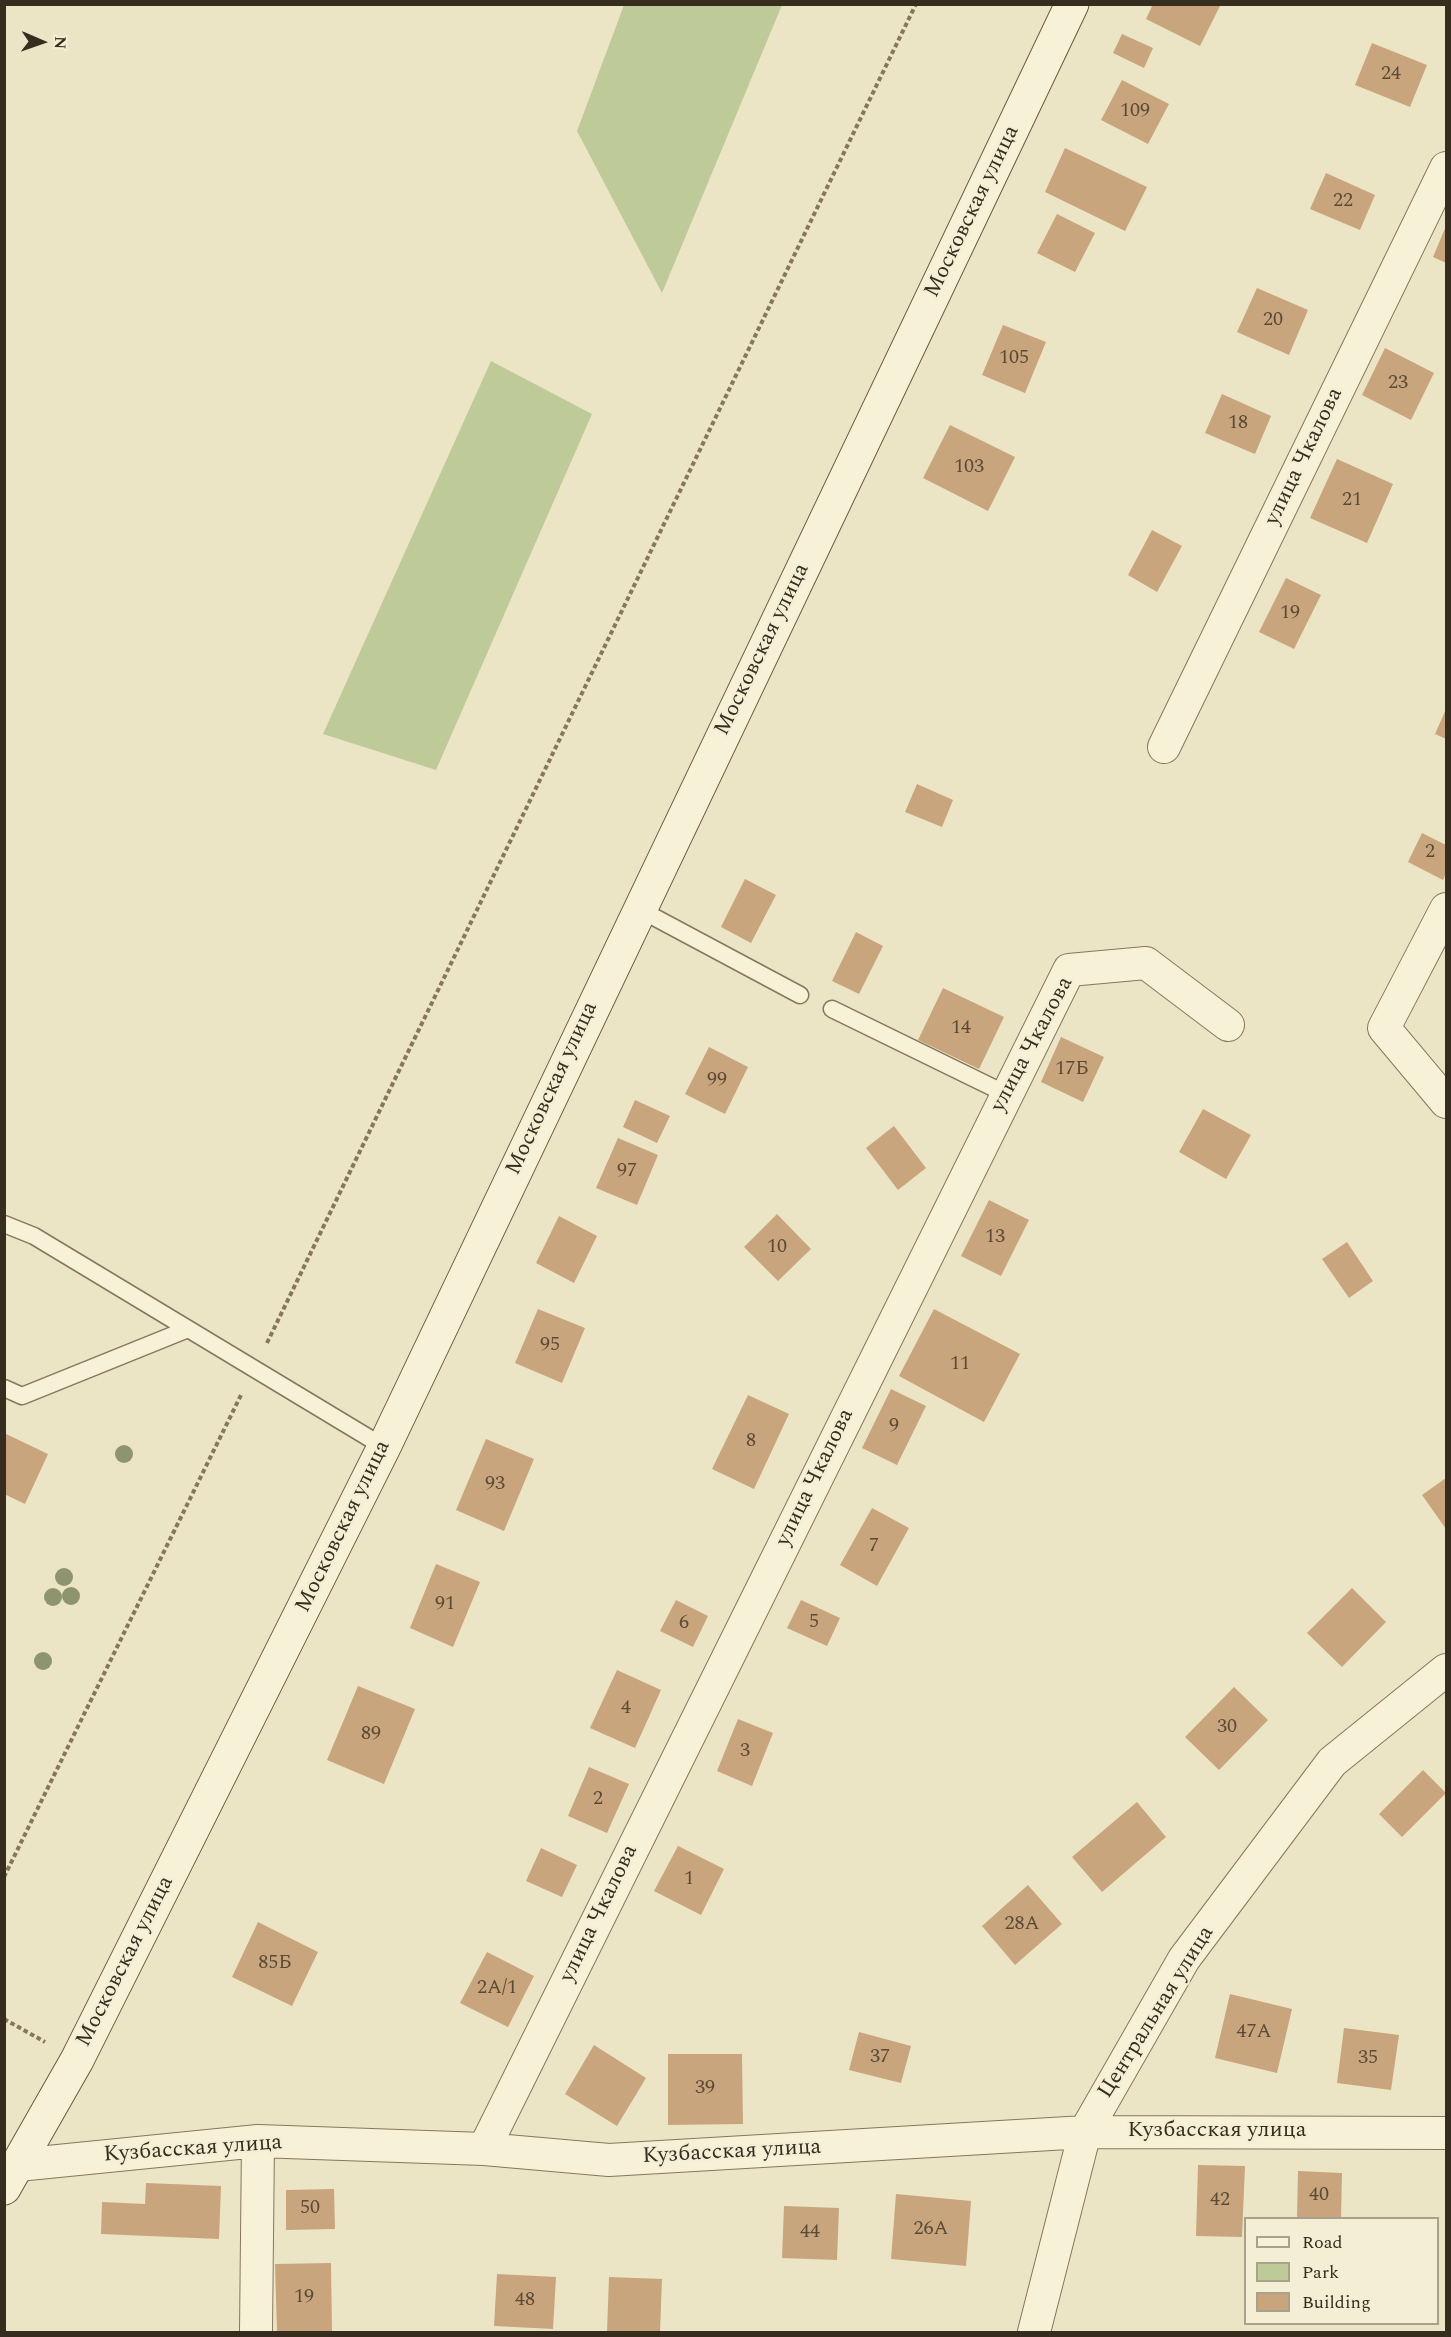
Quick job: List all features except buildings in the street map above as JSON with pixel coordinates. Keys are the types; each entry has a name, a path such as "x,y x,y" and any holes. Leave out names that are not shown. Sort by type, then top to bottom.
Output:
{"main road":[{"name":"Московская улица","path":"9,2173 77,2060 384,1447 1072,4"}],"street":[{"name":"улица Чкалова","path":"1164,747 1446,168"},
{"path":"1446,909 1384,1028 1446,1102"},
{"name":"улица Чкалова","path":"484,2149 1069,970 1146,963 1228,1025"},
{"name":"Центральная улица","path":"1034,2332 1085,2132 1184,1959 1332,1762 1446,1670"},
{"name":"Кузбасская улица","path":"9,2173 258,2141 484,2149 609,2160 1085,2132 1446,2133"},
{"path":"256,2332 258,2141"}],"lane":[{"path":"639,909 800,995"},
{"path":"832,1009 1006,1094"},
{"path":"4,1224 34,1236 384,1447"},
{"path":"4,1388 22,1396 188,1329"}],"path":[{"path":"4,1877 254,1369 916,4"},
{"path":"4,2019 77,2060"}],"green space":[{"path":"624,5 782,5 662,293 577,131"},
{"path":"491,361 592,414 436,770 323,734"}]}
